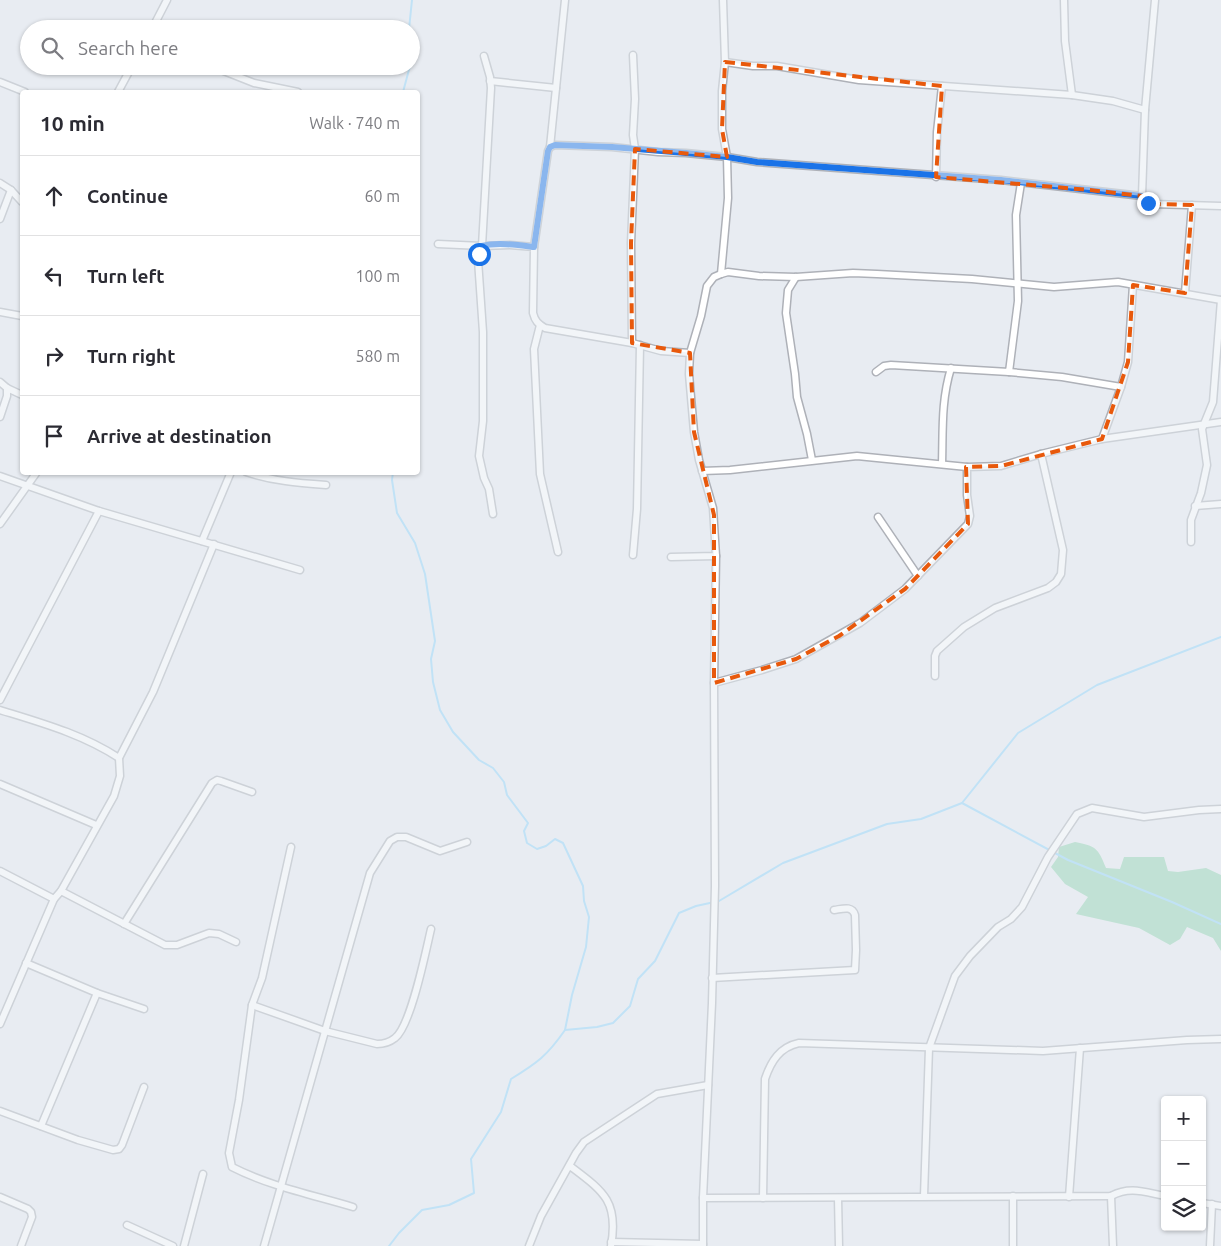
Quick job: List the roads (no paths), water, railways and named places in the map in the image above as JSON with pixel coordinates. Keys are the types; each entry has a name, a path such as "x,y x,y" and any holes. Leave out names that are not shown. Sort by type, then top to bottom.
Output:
{"street":[{"path":"157,20 167,0"},
{"path":"565,0 550,147 534,247 533,313 536,322 545,328 632,343 661,351 690,353"},
{"path":"721,274 728,198 727,157 722,129 722,91 725,62 723,0"},
{"path":"1064,0 1065,41 1072,95"},
{"path":"1155,0 1145,110 1142,196 1144,200 1152,204 1221,206"},
{"path":"632,343 631,243 635,149 633,135 635,99 633,55"},
{"path":"484,56 490,81 482,246 478,260 483,332 483,421 480,456 484,478 489,489 493,514"},
{"path":"725,62 753,66 777,66 859,80 1072,95 1145,110"},
{"path":"119,90 127,75"},
{"path":"234,75 280,90"},
{"path":"490,81 556,88"},
{"path":"0,82 20,90"},
{"path":"936,177 937,132 942,86"},
{"path":"550,147 555,145 635,149 727,157 757,162 823,166 936,177 1001,180 1142,196"},
{"path":"0,183 11,190 20,200"},
{"path":"1009,372 1018,301 1016,215 1021,183"},
{"path":"0,219 11,190"},
{"path":"1185,294 1192,205"},
{"path":"438,244 534,247"},
{"path":"570,1166 594,1184 608,1202 613,1218 611,1244 703,1245 703,1198 715,886 714,683 716,556 713,508 702,471 694,432 689,374 690,353 701,316 707,286 714,277 728,272 760,276 796,277 853,273 972,279 1054,287 1118,282 1221,300 1213,402 1208,416 1203,423 1202,434 1207,465 1201,493 1191,520 1191,542"},
{"path":"796,277 788,290 786,313 797,398 812,460"},
{"path":"1102,439 1128,362 1133,285"},
{"path":"0,312 20,316"},
{"path":"540,325 534,349 540,474 558,552"},
{"path":"634,555 637,508 640,345"},
{"path":"876,372 884,366 891,365 952,368 1062,377 1121,387"},
{"path":"942,464 943,406 945,389 952,368"},
{"path":"0,382 7,388 20,394"},
{"path":"0,417 7,396 7,388"},
{"path":"702,471 857,456 967,467 1002,466 1040,454 1102,439 1172,430 1203,423 1221,422"},
{"path":"936,676 936,651 964,626 995,608 1048,588 1056,582 1061,574 1063,550 1040,454"},
{"path":"714,683 796,659 860,623 905,589 968,524 970,516 967,495 967,467"},
{"path":"0,524 35,475"},
{"path":"202,541 230,475"},
{"path":"260,475 294,482 326,485"},
{"path":"0,476 99,511 300,570"},
{"path":"1195,506 1221,504"},
{"path":"0,700 99,511"},
{"path":"878,517 918,576"},
{"path":"0,1024 54,899 61,891 96,825 114,796 120,776 121,766 119,758 153,692 214,544"},
{"path":"671,557 716,556"},
{"path":"0,710 76,735 98,744 119,758"},
{"path":"124,924 212,783 217,780 252,792"},
{"path":"0,784 96,825"},
{"path":"924,1196 929,1048 955,976 970,956 1022,907 1048,857 1078,814 1092,808 1136,817 1199,810 1221,810"},
{"path":"264,1246 370,873 390,840 397,837 406,837 440,851 467,842"},
{"path":"291,848 262,978 252,1006 239,1100 229,1153 232,1167 243,1173 353,1207"},
{"path":"0,871 54,899"},
{"path":"61,891 165,945 177,945 209,933 219,934 236,942"},
{"path":"712,978 855,970 854,910 850,908 834,910"},
{"path":"252,1006 325,1031 377,1044 385,1043 396,1038 402,1030 414,998 432,929"},
{"path":"26,963 97,993 144,1009"},
{"path":"41,1126 97,993"},
{"path":"764,1198 765,1079 769,1066 788,1046 799,1043 1043,1051 1187,1040 1221,1040"},
{"path":"1069,1196 1080,1048"},
{"path":"529,1246 541,1216 584,1142 657,1094 708,1085"},
{"path":"0,1111 113,1150 120,1149 144,1087"},
{"path":"184,1246 203,1174"},
{"path":"703,1198 1111,1196 1131,1190 1161,1195"},
{"path":"1013,1196 1013,1246"},
{"path":"1111,1196 1113,1246"},
{"path":"0,1197 32,1212 32,1217 21,1246"},
{"path":"838,1198 839,1246"},
{"path":"1206,1203 1221,1206"},
{"path":"1210,1246 1212,1204"},
{"path":"127,1225 174,1246"}],"waterway":[{"path":"410,20 412,0"},
{"path":"404,90 408,75"},
{"path":"393,475 397,513 415,543 425,574 435,641 431,659 433,682 440,710 453,732 479,760 493,768 504,782 507,795 528,823 524,831 527,843 537,849 546,846 555,839 563,843 583,886 584,901 589,917 586,947 572,995 565,1030"},
{"path":"389,1246 422,1210 449,1205 474,1193 471,1159 501,1112 511,1079 541,1058 565,1030 597,1027 613,1023 630,1006 638,979 655,961 679,913 696,906 719,901 783,863 887,824 921,819 962,803 1018,733 1097,685 1221,637"},
{"path":"962,803 1068,860 1221,924"}]}
